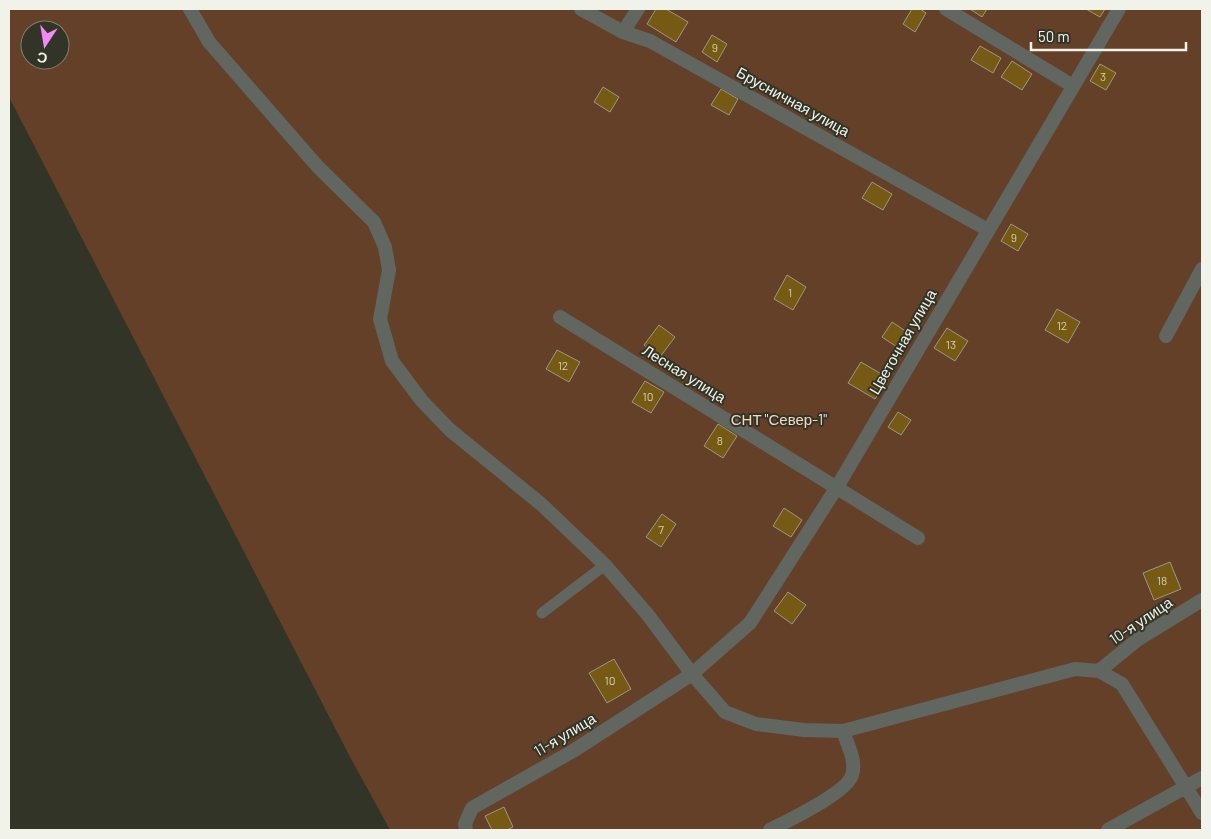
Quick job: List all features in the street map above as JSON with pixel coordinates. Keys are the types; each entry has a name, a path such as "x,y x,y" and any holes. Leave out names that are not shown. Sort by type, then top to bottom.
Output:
{"street":[{"path":"190,9 209,42 318,167 374,222 385,247 389,270 380,319 392,360 422,402 450,430 541,504 605,566 648,615 692,674 725,712 756,724 804,730 843,731 1075,669 1099,671 1122,684 1202,813"},
{"name":"Брусничная улица","path":"580,9 623,32 650,41 988,230"},
{"path":"623,32 638,9"},
{"path":"946,9 1073,86"},
{"name":"Цветочная улица","path":"692,674 750,622 837,487 1119,9"},
{"path":"1166,336 1202,269"},
{"name":"Лесная улица","path":"560,317 918,538"},
{"name":"10-я улица","path":"1099,671 1136,640 1202,600"},
{"name":"11-я улица","path":"466,830 465,824 472,808 573,751 692,674"},
{"path":"770,830 839,791 852,777 854,764 843,731"},
{"path":"1108,830 1202,778"}],"lane":[{"path":"542,613 605,566"}],"green space":[{"name":"СНТ \"Север-1\"","path":"9,9 1202,9 1202,830 390,830 349,755 9,97"}],"building":[{"path":"656,9 666,9 688,22 676,42 647,24"},
{"path":"912,9 920,9 926,13 915,32 903,24"},
{"path":"970,9 987,9 982,17"},
{"path":"1086,9 1105,9 1100,17"},
{"path":"712,35 727,44 717,62 702,52"},
{"path":"980,46 1001,58 993,73 971,60"},
{"path":"1012,61 1032,74 1022,90 1001,77"},
{"path":"1100,64 1116,73 1106,90 1090,81"},
{"path":"603,87 619,97 610,112 594,102"},
{"path":"721,89 738,99 729,115 711,105"},
{"path":"872,182 892,194 883,210 862,198"},
{"path":"1011,224 1028,234 1018,251 1001,241"},
{"path":"787,275 806,287 793,310 774,299"},
{"path":"1057,309 1080,322 1068,343 1045,330"},
{"path":"892,322 910,334 900,349 882,337"},
{"path":"659,325 675,337 660,357 644,345"},
{"path":"947,328 968,341 955,361 934,348"},
{"path":"557,350 580,362 569,382 546,369"},
{"path":"861,362 888,378 875,399 848,383"},
{"path":"645,381 664,392 651,413 632,402"},
{"path":"898,412 911,420 901,435 888,427"},
{"path":"718,424 737,436 723,458 704,446"},
{"path":"784,508 802,520 791,537 773,526"},
{"path":"662,514 676,524 661,547 646,537"},
{"path":"1170,562 1181,589 1154,600 1143,573"},
{"path":"788,592 806,605 792,624 774,611"},
{"path":"614,659 631,689 607,703 589,673"},
{"path":"504,807 513,827 507,830 492,830 485,816"}]}
